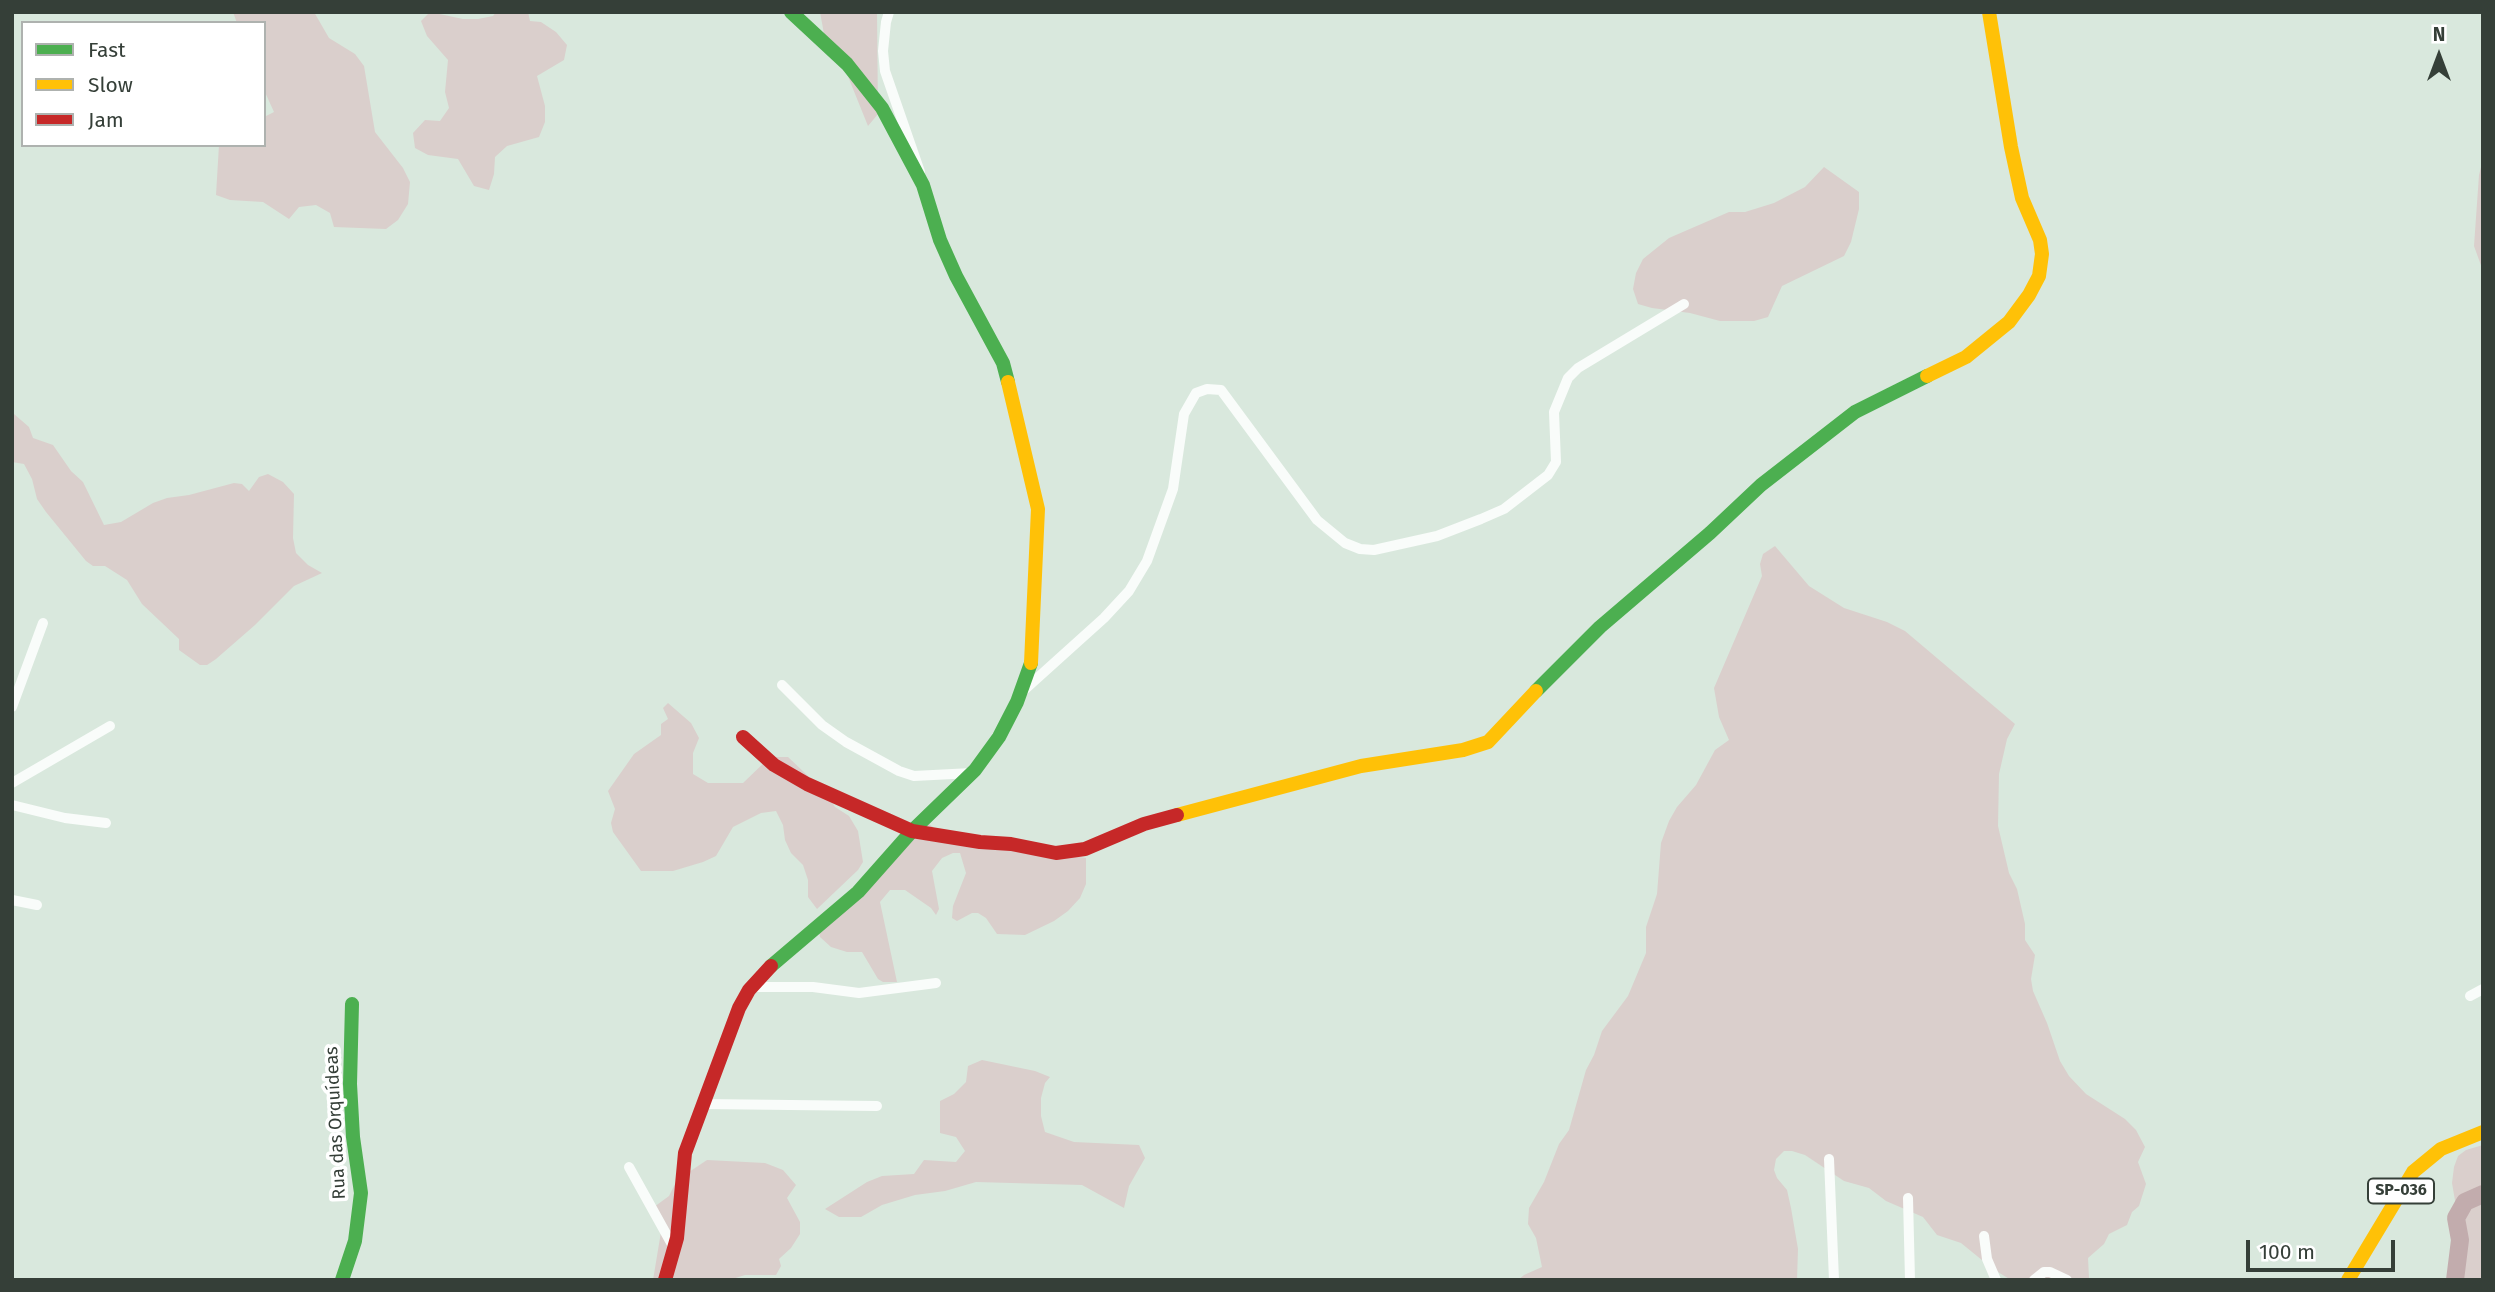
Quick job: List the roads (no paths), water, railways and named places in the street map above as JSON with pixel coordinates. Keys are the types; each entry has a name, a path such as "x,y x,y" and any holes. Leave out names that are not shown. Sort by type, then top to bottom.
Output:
{"street":[{"path":"790,12 847,64 882,108 923,185"},
{"path":"665,1280 680,1214 685,1153 739,1008 752,987 771,966 858,892 912,831 972,773 999,737 1031,666 1038,509 1033,481 1003,363 940,240 915,153 885,71 883,51 889,12"},
{"path":"743,737 774,765 807,784 912,831 1011,844 1056,853 1085,849 1144,824 1361,766 1463,750 1488,742 1600,627 1710,533 1761,485 1855,412 1966,357 2009,322 2029,295 2039,276 2042,254 2040,240 2022,198 1989,12"},
{"path":"1021,693 1104,618 1129,591 1147,561 1173,488 1184,414 1196,393 1207,389 1221,390 1317,520 1345,543 1360,549 1374,550 1437,536 1481,519 1504,509 1533,487 1554,468 1557,452 1553,430 1554,412 1568,378 1578,368 1684,304"},
{"path":"12,708 43,623"},
{"path":"782,685 822,725 846,742 899,771 914,776 972,773"},
{"path":"12,783 110,726"},
{"path":"12,805 65,818 106,822"},
{"path":"12,900 37,905"},
{"path":"752,987 813,987 859,993 936,983"},
{"path":"2470,996 2483,989"},
{"name":"Rua das Orquídeas","path":"342,1280 355,1241 360,1193 350,1084 352,1004"},
{"path":"703,1104 877,1106"},
{"name":"SP-036","path":"2348,1280 2413,1172 2441,1149 2483,1132"},
{"path":"1829,1159 1834,1280"},
{"path":"629,1167 674,1248"},
{"path":"1908,1198 1910,1280"},
{"path":"1984,1237 1987,1259 1996,1280"},
{"path":"2034,1280 2044,1272 2067,1280"}],"waterway":[{"path":"2455,1280 2460,1240 2456,1218 2465,1202 2483,1194"}]}
